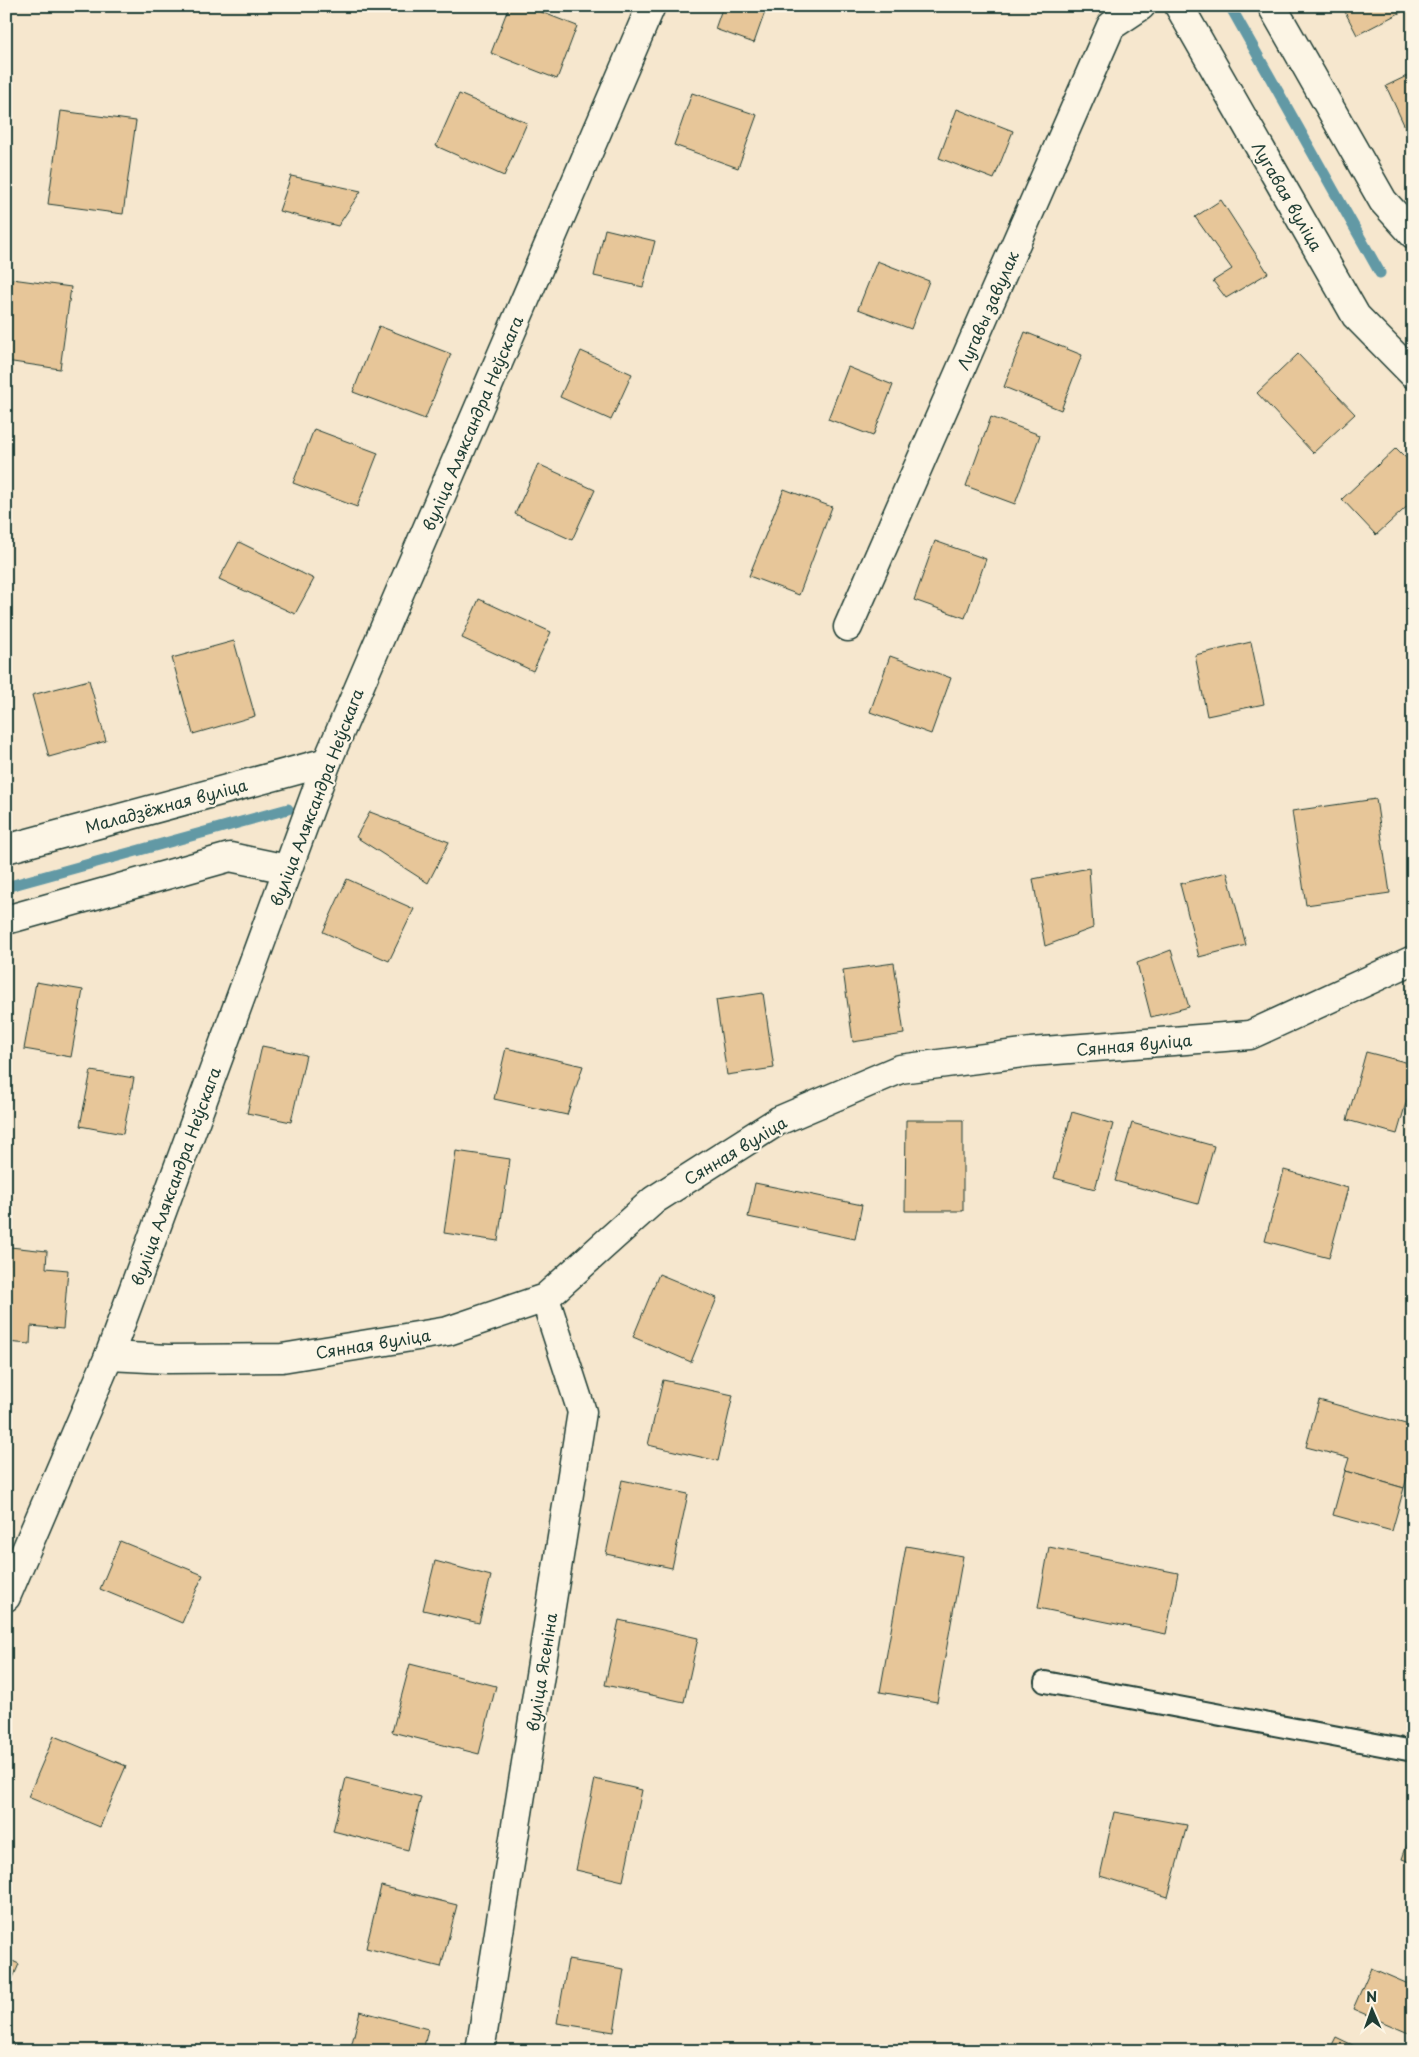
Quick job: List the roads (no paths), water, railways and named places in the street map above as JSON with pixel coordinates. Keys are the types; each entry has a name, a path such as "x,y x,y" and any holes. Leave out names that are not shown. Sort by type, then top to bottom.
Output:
{"street":[{"name":"вуліца Аляксандра Неўскага","path":"6,1597 109,1356 327,762 650,6"},
{"name":"Лугавы завулак","path":"848,627 1111,26 1141,6"},
{"name":"Лугавая вуліца","path":"1178,6 1356,316 1413,374"},
{"path":"1272,6 1383,201 1413,234"},
{"name":"Маладзёжная вуліца","path":"6,849 327,762"},
{"path":"6,920 230,857 288,869"},
{"name":"Сянная вуліца","path":"109,1356 168,1359 282,1358 448,1331 545,1298 654,1200 778,1121 900,1069 1031,1052 1250,1035 1413,960"},
{"name":"вуліца Ясеніна","path":"480,2051 582,1412 545,1298"}],"lane":[{"path":"1045,1682 1413,1751"}],"waterway":[{"path":"1230,6 1380,273"},
{"path":"6,887 288,809"}]}
